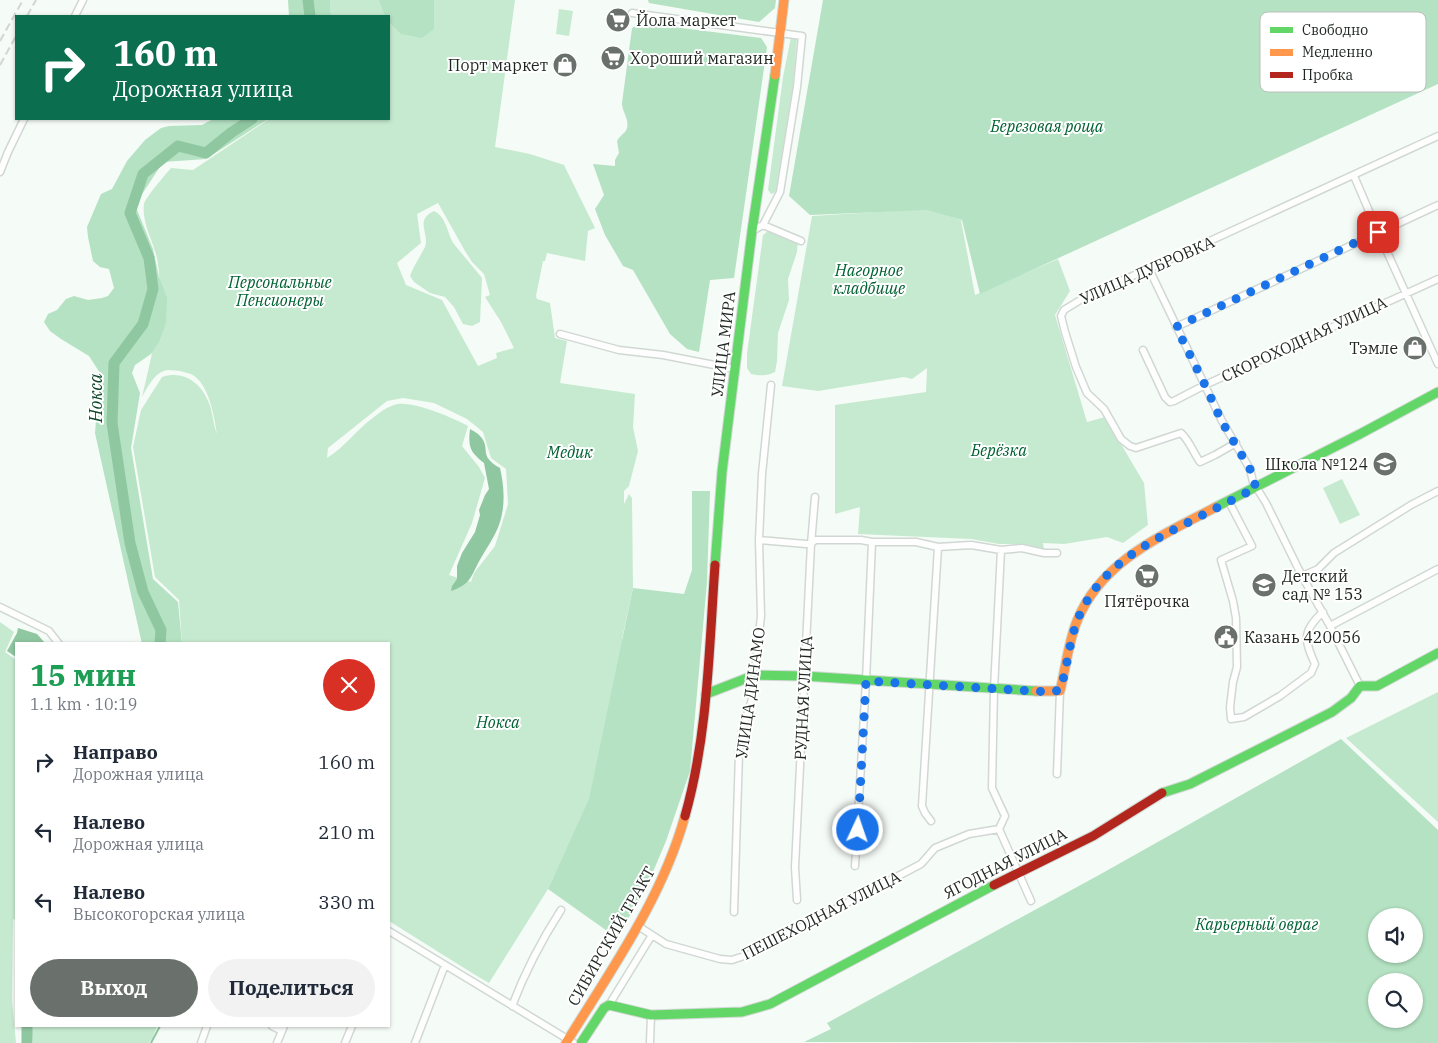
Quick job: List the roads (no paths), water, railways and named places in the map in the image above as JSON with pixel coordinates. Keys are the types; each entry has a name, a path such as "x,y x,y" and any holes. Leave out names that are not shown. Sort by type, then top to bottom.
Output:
{"street":[{"path":"76,15 83,0"},
{"name":"УЛИЦА МИРА","path":"706,694 722,472 752,231 784,0"},
{"path":"632,12 802,36 797,87 780,192 763,225 752,231"},
{"path":"0,172 24,120"},
{"name":"УЛИЦА ДУБРОВКА","path":"1236,443 1200,462 1192,451 1187,438 1181,433 1136,448 1130,446 1121,439 1104,409 1087,393 1076,367 1065,332 1061,316 1064,310 1090,294 1150,269 1438,136"},
{"path":"1354,176 1438,364"},
{"path":"1176,327 1438,205"},
{"path":"763,225 801,241"},
{"path":"1150,269 1222,422 1250,469 1253,482 1323,612 1360,686 1377,686 1438,653"},
{"name":"СКОРОХОДНАЯ УЛИЦА","path":"1143,350 1165,397 1170,402 1438,279"},
{"path":"560,334 619,350 663,355 735,369"},
{"name":"УЛИЦА ДИНАМО","path":"734,912 740,753 742,732 752,699 761,616 759,540 762,474 771,385"},
{"path":"1057,774 1060,690 1071,638 1084,607 1109,572 1132,553 1162,535 1229,502 1438,392"},
{"path":"1302,576 1318,569 1334,553 1438,490"},
{"name":"РУДНАЯ УЛИЦА","path":"797,900 795,867 815,496"},
{"path":"1229,502 1252,546 1221,560 1236,618 1237,667 1230,707 1231,719 1244,717 1280,696 1311,673 1315,664 1306,638 1307,630 1312,622 1323,612"},
{"path":"759,540 811,544 815,540 916,542 938,547 971,545 1001,550 1022,548 1044,553 1057,553"},
{"path":"855,866 872,542"},
{"path":"931,821 922,806 938,547"},
{"path":"1001,550 994,689 992,788 1005,816 999,829 1031,901"},
{"path":"1330,626 1438,569"},
{"path":"0,607 49,632 58,642"},
{"path":"706,694 755,675 804,676 929,686 1050,692 1060,690"},
{"name":"ЯГОДНАЯ УЛИЦА","path":"609,1005 651,1015 742,1012 770,1004 1018,872 1093,836 1158,794 1190,784 1332,712 1351,698 1360,686"},
{"name":"СИБИРСКИЙ ТРАКТ","path":"570,1042 638,926 663,879 683,823 695,780 706,694"},
{"name":"ПЕШЕХОДНАЯ УЛИЦА","path":"638,926 666,944 720,959 732,960 750,954 921,864 935,848 969,834 999,829"},
{"path":"512,1006 542,940 561,910"},
{"path":"390,933 570,1042"},
{"path":"581,1043 604,1008 609,1005 652,935"},
{"path":"415,1043 445,966"},
{"path":"650,1043 651,1015"},
{"path":"201,1043 207,1027"},
{"path":"345,1043 352,1027"},
{"path":"277,1043 283,1028"}],"waterway":[{"name":"Нокса","path":"308,0 310,15"},
{"name":"Нокса","path":"160,642 161,630 143,592 130,543 112,423 114,363 143,324 153,289 149,258 130,213 143,174 178,146 206,153 250,120"},
{"name":"Нокса","path":"27,1027 27,1043"},
{"path":"151,1043 159,1027"}],"railway":[{"path":"0,41 23,0"},
{"path":"28,15 36,0"},
{"path":"0,65 15,38"}],"place":[{"name":"Йола маркет","path":"618,20"},
{"name":"Хороший магазин","path":"613,58"},
{"name":"Порт маркет","path":"565,65"},
{"name":"Тэмле","path":"1415,348"},
{"name":"Школа №124","path":"1385,464"},
{"name":"Пятёрочка","path":"1147,576"},
{"name":"Детский сад № 153","path":"1264,585"},
{"name":"Казань 420056","path":"1226,637"}],"park label":[{"name":"Березовая роща","path":"1047,126"},
{"name":"Нагорное кладбище","path":"869,279"},
{"name":"Персональные Пенсионеры","path":"280,291"},
{"name":"Берёзка","path":"999,450"},
{"name":"Медик","path":"570,452"},
{"name":"Карьерный овраг","path":"1257,924"}]}
